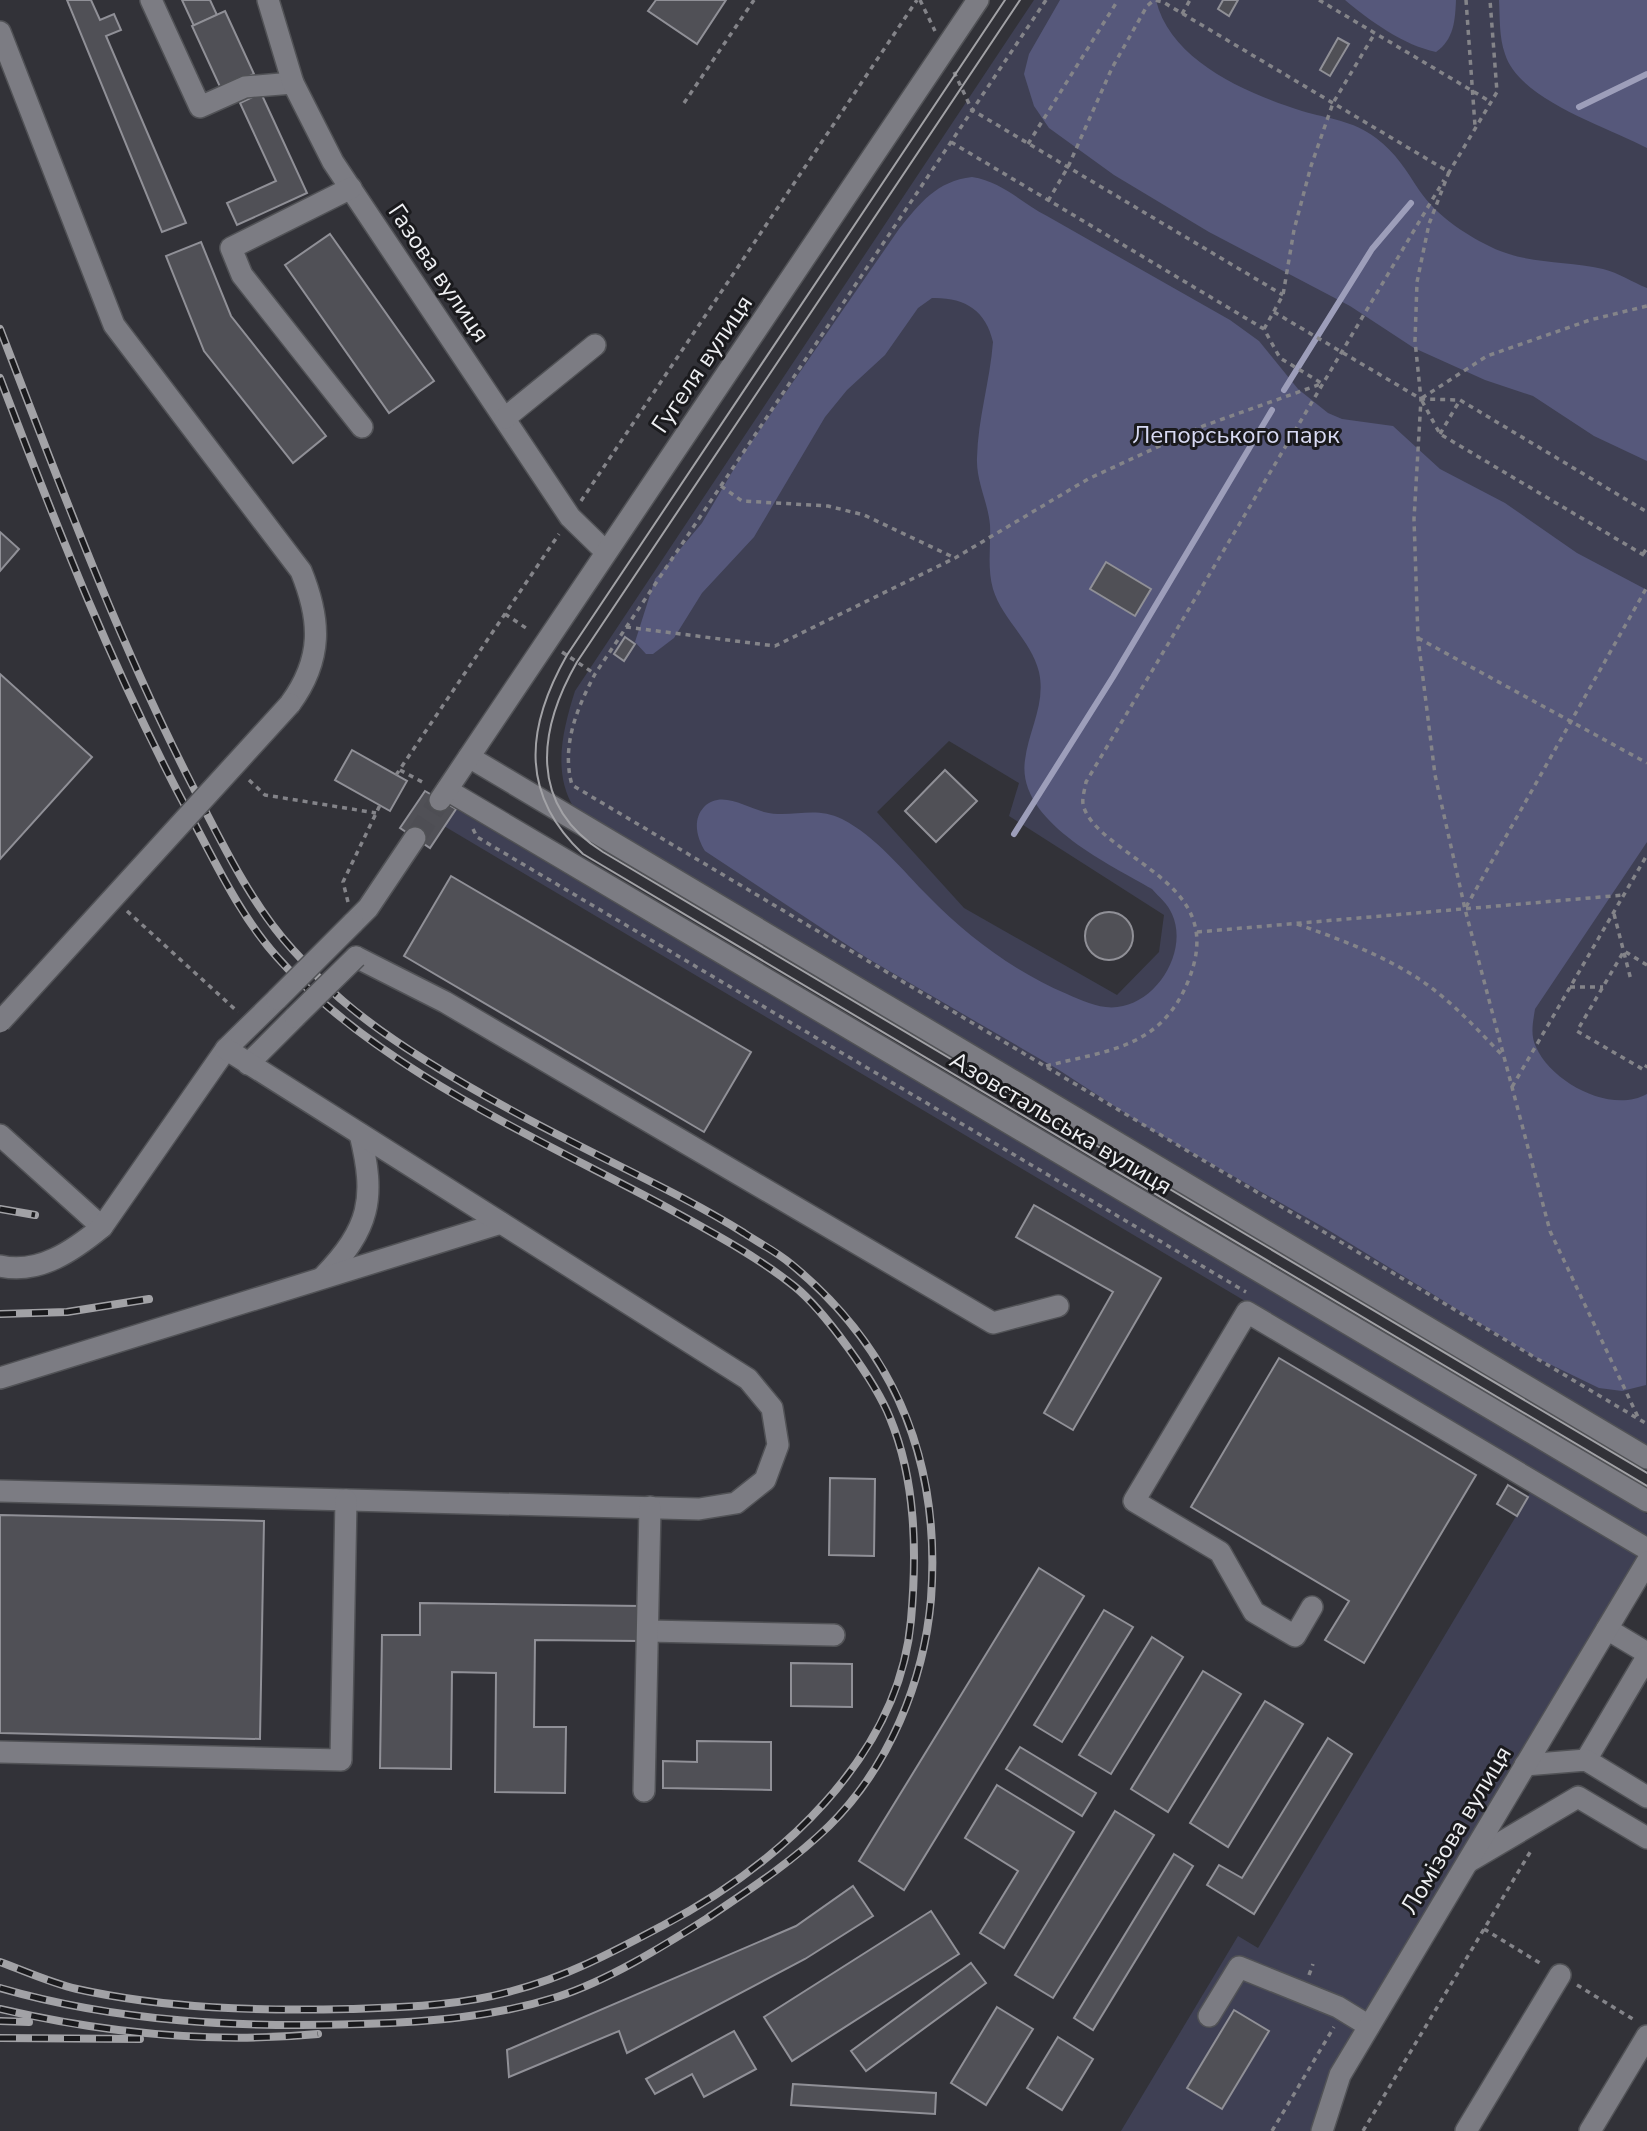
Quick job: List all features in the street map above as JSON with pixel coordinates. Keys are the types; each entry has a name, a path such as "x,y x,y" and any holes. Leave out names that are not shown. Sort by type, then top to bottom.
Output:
{"street":[{"path":"151,0 200,107 245,87 293,83"},
{"name":"Газова вулиця","path":"268,0 293,83 311,123 351,188 570,517 606,552"},
{"name":"Гугеля вулиця","path":"444,795 978,0"},
{"path":"0,32 114,325 301,571 314,604 317,639 311,667 290,704 0,1022"},
{"path":"351,188 232,248 242,275 362,427"},
{"path":"505,418 595,345"},
{"name":"Азовстальська вулиця","path":"469,757 1647,1458"},
{"name":"Азовстальська вулиця","path":"444,795 1647,1502"},
{"path":"0,1266 41,1264 75,1250 102,1227 226,1049 368,908 415,838"},
{"path":"248,1064 356,957 445,1002 993,1323 1058,1306"},
{"path":"0,1491 699,1508 736,1503 765,1480 778,1445 772,1408 748,1379 226,1049"},
{"path":"323,1278 350,1249 366,1212 370,1173 360,1134"},
{"path":"0,1135 102,1227"},
{"path":"0,1378 501,1223"},
{"path":"1312,1607 1295,1636 1274,1624 1254,1612 1220,1552 1134,1501 1247,1312 1647,1549"},
{"path":"0,1752 341,1760 346,1500"},
{"path":"644,1791 650,1507"},
{"name":"Ломізова вулиця","path":"1322,2131 1340,2075 1647,1562"},
{"path":"1586,1760 1647,1655 1607,1629"},
{"path":"648,1631 834,1635"},
{"path":"1525,1765 1586,1760 1647,1797"},
{"path":"1466,1863 1578,1797 1647,1838"},
{"path":"1209,2017 1239,1967 1344,2010 1369,2026"},
{"path":"1466,2131 1560,1975"},
{"path":"1590,2131 1647,2036"}],"path":[{"path":"684,103 754,0"},
{"path":"396,775 917,0"},
{"path":"1046,0 595,674 578,709 570,743 572,785 1647,1424"},
{"path":"1028,144 1118,0"},
{"path":"1182,14 1190,0"},
{"path":"1319,0 1491,102"},
{"path":"1466,0 1475,128"},
{"path":"1046,1066 1133,1044 1161,1024 1182,997 1190,976 1197,932 1183,898 1157,872 1123,850 1093,824 1083,805 1086,782 1497,92 1490,0"},
{"path":"1048,201 1068,167 1112,68 1147,6 1154,1 1163,2 1449,172"},
{"path":"1264,329 1283,296 1294,230 1311,166 1333,103 1375,33"},
{"path":"972,110 1283,296"},
{"path":"951,142 1264,329 1280,358 1323,384"},
{"path":"1449,172 1429,224 1417,282 1415,341 1421,399 1414,519 1418,638 1435,775 1465,909 1549,1231 1639,1419"},
{"path":"1421,399 1487,356 1590,320 1647,306"},
{"path":"1273,312 1421,399 1460,400 1647,512"},
{"path":"626,627 775,646 955,558 1088,479 1203,426 1323,384"},
{"path":"1421,399 1440,433 1645,555 1647,548"},
{"path":"1440,433 1460,400"},
{"path":"721,486 742,501 828,506 864,516 955,558"},
{"path":"1465,909 1647,587"},
{"path":"1418,638 1647,763"},
{"path":"248,779 265,795 376,813"},
{"path":"343,882 380,805"},
{"path":"477,837 1247,1293"},
{"path":"1512,1087 1647,855"},
{"path":"1197,932 1624,895"},
{"path":"113,898 229,1004"},
{"path":"1614,913 1631,980"},
{"path":"1295,923 1356,946 1411,974 1461,1012 1504,1057"},
{"path":"1624,951 1647,965"},
{"path":"1624,951 1577,1031 1644,1070 1647,1065"},
{"path":"1570,987 1603,987"},
{"path":"1363,2131 1534,1846"},
{"path":"1272,2131 1344,2010"}],"green space":[{"name":"Лепорського парк","path":"1034,0 1647,0 1647,1445 574,808 567,794 561,765 564,735 575,691","holes":["949,741 1019,783 1009,816 1164,915 1159,952 1117,995 964,908 877,812"]},
{"path":"1060,0 1156,0 1164,22 1177,41 1194,57 1214,72 1258,95 1367,132 1395,156 1433,207 1469,235 1503,252 1531,259 1603,269 1647,288 1647,461 1594,436 1533,396 1485,380 1414,348 1350,306 1209,232 1114,175 1049,128 1034,106 1024,74 1029,54"},
{"path":"1345,0 1456,0 1454,22 1447,41 1436,52 1399,38"},
{"path":"1499,0 1647,0 1647,148 1567,110 1528,85 1514,70 1505,54"},
{"path":"972,177 993,183 1037,211 1230,320 1259,341 1298,389 1328,413 1342,419 1393,426 1440,469 1505,503 1577,553 1647,590 1647,842 1535,1009 1532,1028 1534,1042 1544,1060 1555,1072 1584,1092 1617,1100 1633,1099 1647,1094 1646,1385 1622,1391 1599,1388 1535,1357 1325,1228 1145,1126 1059,1070 867,958 705,851 698,835 698,818 704,807 718,800 733,801 774,814 812,812 842,819 878,844 944,912 993,952 1048,985 1102,1007 1123,1006 1149,993 1159,983 1173,956 1176,928 1166,904 1152,889 1069,838 1050,821 1035,802 1026,782 1025,760 1039,706 1041,684 1035,660 997,600 991,581 990,525 978,475 977,458 993,342 985,321 964,303 932,298 918,308 885,355 847,390 825,417 754,537 702,593 674,638 653,654 646,654 635,642 655,579 702,523 741,457 899,229 922,202 939,188"},
{"path":"456,809 1647,1514 1647,1545 1332,2070 1311,2131 1121,2131 1238,1936 1258,1948 1540,1476 444,826"}],"building":[{"path":"67,0 91,0 100,20 114,14 121,30 106,36 186,223 162,232"},
{"path":"182,0 210,0 217,15 194,26"},
{"path":"656,0 726,0 697,44 648,11"},
{"path":"1223,0 1238,0 1229,16 1218,9"},
{"path":"225,11 254,74 221,89 192,26"},
{"path":"1338,38 1349,44 1330,76 1320,70"},
{"path":"261,93 307,193 237,225 227,203 276,181 240,103"},
{"path":"330,234 434,381 389,413 285,265"},
{"path":"201,242 231,316 326,436 293,463 204,351 166,256"},
{"path":"0,532 19,549 0,571"},
{"path":"1106,562 1151,589 1135,616 1090,589"},
{"path":"625,637 635,644 624,661 614,654"},
{"path":"0,674 92,757 0,859"},
{"path":"352,750 407,781 390,811 335,780"},
{"path":"945,770 977,801 936,842 905,811"},
{"path":"425,791 456,809 430,848 400,828"},
{"path":"451,876 751,1052 704,1132 404,956"},
{"path":"1109,912 1126,919 1133,936 1126,953 1109,960 1092,953 1085,936 1092,919"},
{"path":"1034,1205 1161,1278 1073,1430 1044,1413 1113,1292 1016,1237"},
{"path":"1279,1358 1476,1475 1364,1663 1325,1640 1349,1601 1191,1507"},
{"path":"830,1478 875,1479 874,1556 829,1555"},
{"path":"1508,1485 1528,1497 1517,1516 1497,1504"},
{"path":"0,1515 264,1521 260,1739 0,1733"},
{"path":"1039,1568 1084,1596 904,1890 859,1861"},
{"path":"420,1603 641,1606 641,1641 535,1640 534,1727 566,1727 565,1793 495,1792 496,1673 452,1672 451,1769 380,1768 382,1635 420,1635"},
{"path":"1104,1610 1133,1627 1062,1742 1034,1725"},
{"path":"1152,1637 1183,1657 1111,1774 1079,1755"},
{"path":"791,1663 852,1664 852,1707 791,1706"},
{"path":"1203,1671 1241,1694 1168,1812 1131,1789"},
{"path":"1265,1701 1303,1724 1228,1847 1190,1823"},
{"path":"1328,1738 1352,1754 1254,1914 1207,1885 1219,1865 1242,1878"},
{"path":"697,1741 771,1742 771,1790 663,1788 663,1761 697,1762"},
{"path":"1020,1747 1096,1793 1082,1816 1006,1769"},
{"path":"997,1785 1074,1832 1004,1948 980,1933 1018,1871 965,1838"},
{"path":"1115,1811 1154,1835 1053,1998 1015,1975"},
{"path":"1174,1854 1193,1866 1093,2030 1074,2018"},
{"path":"853,1886 873,1916 805,1959 627,2053 619,2031 509,2077 507,2050 796,1926"},
{"path":"931,1911 959,1954 792,2061 764,2017"},
{"path":"971,1963 986,1983 866,2071 851,2051"},
{"path":"997,2007 1033,2029 986,2105 951,2083"},
{"path":"1234,2010 1269,2031 1222,2109 1187,2088"},
{"path":"734,2031 756,2069 704,2097 692,2074 655,2094 646,2079"},
{"path":"1058,2037 1093,2059 1062,2110 1027,2088"},
{"path":"793,2084 936,2093 935,2114 791,2105"}],"waterway":[{"path":"1579,107 1647,74"},
{"path":"1284,390 1372,249 1411,203"},
{"path":"1014,834 1113,677 1272,410"}],"tunnel":[{"path":"415,838 440,800"}],"tram line":[{"path":"1005,0 567,655 543,708 537,734 539,784 548,808 562,831 583,854 1647,1486"},
{"path":"1020,0 577,662 554,714 548,740 547,765 552,789 562,812 579,833 603,852 1647,1473"}],"railway":[{"path":"0,329 44,444 138,672 225,848 249,891 277,932 336,995 393,1039 452,1077 513,1111 723,1220 786,1260 828,1298 859,1334 885,1372 904,1413 919,1456 928,1502 932,1549 931,1599 921,1661 900,1721 886,1750 850,1803 815,1839 754,1886 671,1941 595,1982 533,2004 485,2014 412,2022 316,2025 225,2023 134,2015 89,2009 0,1988"},
{"path":"0,378 65,546 137,710 220,871 264,941 317,997 361,1033 409,1066 512,1126 732,1244 764,1264 806,1297 861,1366 890,1418 899,1442 910,1492 914,1543 911,1620 902,1670 883,1718 857,1762 825,1802 788,1839 748,1872 662,1926 589,1963 512,1991 452,2003 281,2010 179,2005 111,1996 67,1986 0,1962"},
{"path":"0,1209 35,1215"},
{"path":"0,1314 67,1312 149,1299"},
{"path":"0,2009 79,2024 158,2034 238,2038 318,2034"},
{"path":"0,2021 29,2022"},
{"path":"0,2038 140,2039"}]}
